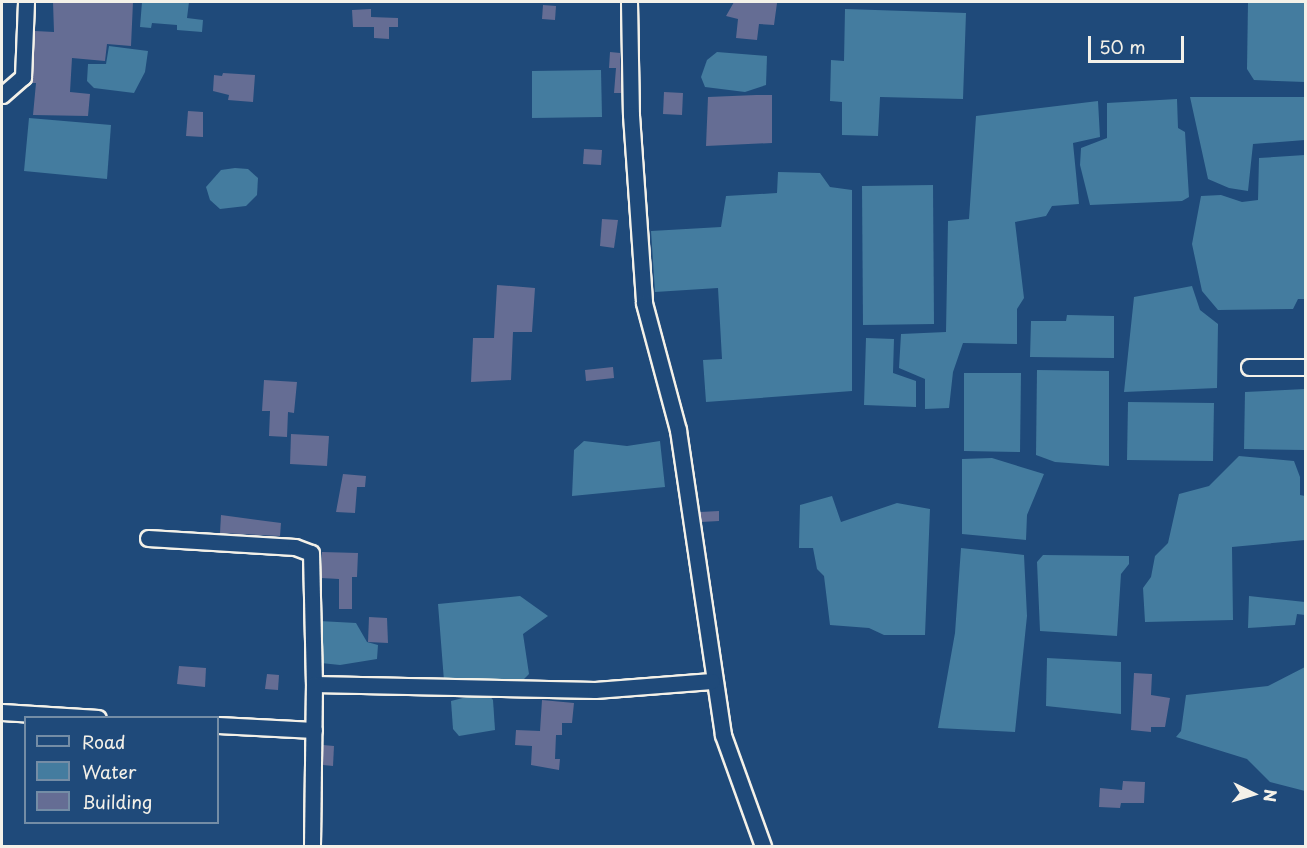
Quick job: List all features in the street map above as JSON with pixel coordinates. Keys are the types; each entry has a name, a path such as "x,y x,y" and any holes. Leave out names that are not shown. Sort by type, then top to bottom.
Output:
{"street":[{"path":"2,95 23,76 26,2"},
{"path":"628,2 631,115 644,303 678,430 712,681 723,735 763,846"},
{"path":"1249,367 1305,367"},
{"path":"148,538 295,546 311,553 314,684 312,846"},
{"path":"314,684 595,690 712,681"},
{"path":"2,712 79,716"},
{"path":"219,725 314,730"}],"water":[{"path":"142,2 189,2 187,18 203,20 202,32 177,30 177,25 152,23 151,28 140,27"},
{"path":"1248,2 1305,2 1305,82 1254,80 1247,69"},
{"path":"845,9 966,13 963,99 880,97 878,136 842,135 842,102 830,101 831,60 844,61"},
{"path":"109,46 148,51 145,72 134,93 94,88 87,81 88,64 106,64"},
{"path":"717,52 767,56 766,85 745,92 705,87 701,77 707,60"},
{"path":"601,70 602,117 532,118 532,71"},
{"path":"1190,97 1305,97 1305,140 1253,144 1248,191 1229,188 1208,179"},
{"path":"1177,99 1178,128 1185,132 1189,197 1182,201 1090,205 1080,165 1081,148 1107,138 1107,103"},
{"path":"1098,101 1100,137 1073,143 1079,204 1052,206 1046,216 1015,222 1024,298 1017,309 1017,344 963,343 953,372 949,408 925,409 925,379 899,368 901,334 946,332 948,221 969,219 976,116"},
{"path":"29,118 111,125 107,179 24,171"},
{"path":"1305,155 1305,299 1298,299 1293,309 1218,310 1202,291 1192,244 1201,196 1221,195 1242,202 1258,200 1259,158"},
{"path":"248,169 258,178 257,195 246,206 220,209 210,200 206,187 221,170"},
{"path":"778,172 820,173 830,187 852,190 852,391 706,402 703,360 722,359 718,288 655,292 651,231 721,227 726,196 777,193"},
{"path":"933,185 934,324 863,325 862,186"},
{"path":"1192,286 1200,310 1218,324 1217,388 1124,392 1134,297"},
{"path":"1067,315 1114,316 1114,358 1030,357 1031,321 1066,321"},
{"path":"866,338 894,339 893,373 916,381 916,407 864,405"},
{"path":"1037,370 1109,371 1109,466 1055,462 1036,455"},
{"path":"964,373 1021,373 1020,452 964,451"},
{"path":"1305,389 1305,450 1244,449 1245,392"},
{"path":"1128,402 1214,403 1213,461 1127,460"},
{"path":"584,441 627,446 660,441 665,487 572,496 574,450"},
{"path":"1239,456 1294,461 1300,477 1300,495 1305,496 1305,540 1232,547 1233,620 1145,622 1143,588 1151,577 1155,556 1168,543 1179,494 1209,486"},
{"path":"992,458 1044,474 1027,515 1026,540 962,534 962,459"},
{"path":"832,496 841,522 897,503 930,509 925,635 884,635 869,628 830,625 824,576 817,569 813,548 799,548 800,505"},
{"path":"961,548 1024,555 1027,616 1015,732 938,728 955,633"},
{"path":"1043,555 1129,556 1129,564 1121,574 1117,636 1040,631 1037,562"},
{"path":"520,596 548,616 523,634 529,674 519,684 444,681 438,604"},
{"path":"1249,596 1305,602 1305,615 1297,614 1295,625 1248,628"},
{"path":"319,621 356,623 367,642 378,645 377,659 340,665 321,663"},
{"path":"1047,658 1121,662 1121,714 1046,706"},
{"path":"1305,667 1305,791 1270,782 1247,759 1176,737 1181,731 1186,695 1268,686"},
{"path":"478,694 489,695 493,700 495,730 459,736 453,729 451,701"}],"building":[{"path":"53,2 133,2 131,46 107,44 105,61 72,58 70,92 90,94 88,116 33,115 36,83 31,83 35,31 54,32"},
{"path":"734,2 777,3 774,25 759,24 757,40 736,38 738,19 726,16"},
{"path":"543,5 556,6 555,20 542,19"},
{"path":"371,9 371,17 398,18 398,27 389,27 389,39 374,38 374,27 353,27 352,10"},
{"path":"610,52 620,53 621,93 614,93 616,68 609,68"},
{"path":"223,73 255,75 253,102 228,100 229,95 213,91 214,75 222,76"},
{"path":"664,92 683,93 682,115 663,114"},
{"path":"772,95 772,143 706,146 708,97"},
{"path":"188,111 203,112 203,137 186,136"},
{"path":"584,149 602,150 601,165 583,164"},
{"path":"602,219 618,220 614,248 600,246"},
{"path":"497,285 535,288 532,332 513,332 511,380 471,382 473,338 494,338"},
{"path":"613,367 614,378 586,381 585,370"},
{"path":"264,380 297,382 294,413 288,412 287,437 269,436 270,411 262,411"},
{"path":"291,434 329,436 327,466 290,464"},
{"path":"343,474 366,476 365,487 357,487 355,513 336,512"},
{"path":"719,511 719,521 701,522 700,512"},
{"path":"221,515 281,523 280,536 220,533"},
{"path":"322,552 358,553 357,577 352,577 352,609 339,609 339,579 321,578"},
{"path":"369,617 387,618 388,643 368,642"},
{"path":"179,666 206,668 205,687 177,684"},
{"path":"1134,673 1152,674 1151,695 1170,698 1165,727 1151,727 1151,732 1131,730"},
{"path":"267,674 279,675 278,690 265,689"},
{"path":"542,700 574,703 572,723 562,723 562,735 556,735 555,759 560,759 559,770 531,765 532,746 515,745 516,730 540,731"},
{"path":"323,745 334,746 333,766 323,765"},
{"path":"1123,781 1145,782 1144,803 1121,803 1120,808 1099,807 1100,788 1122,790"}]}
